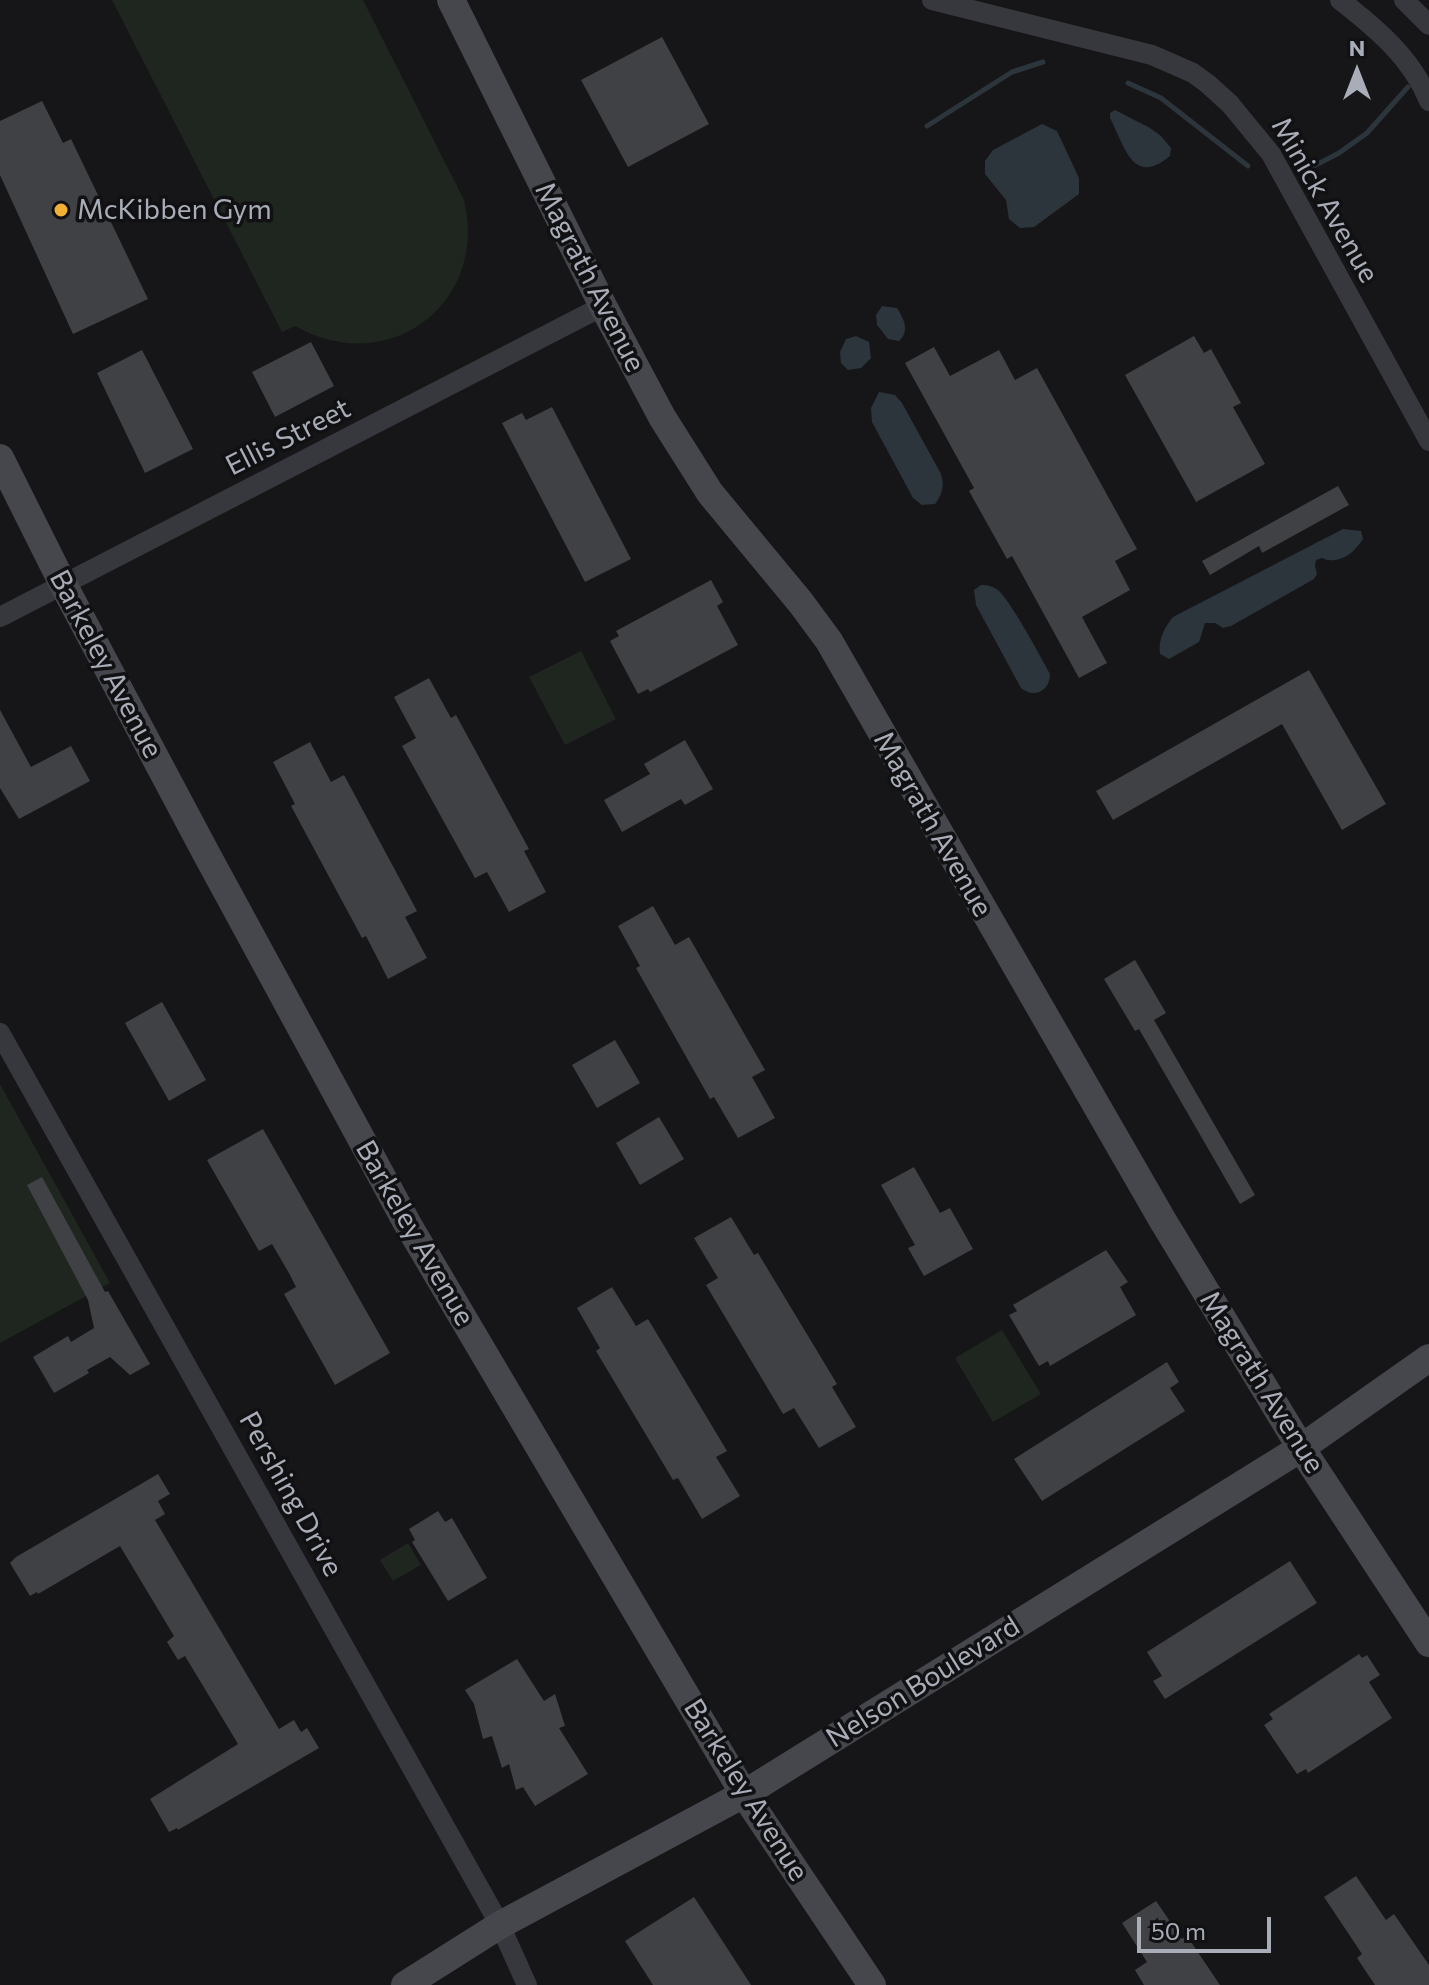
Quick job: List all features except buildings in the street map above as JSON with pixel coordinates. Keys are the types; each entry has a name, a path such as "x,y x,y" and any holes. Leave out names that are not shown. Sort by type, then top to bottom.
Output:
{"main road":[{"name":"Magrath Avenue","path":"451,0 603,306 662,417 710,493 831,644 1163,1221 1301,1448 1429,1643"},
{"name":"Barkeley Avenue","path":"0,458 63,584 407,1223 744,1794 872,1985"},
{"name":"Nelson Boulevard","path":"405,1985 500,1925 744,1794 1301,1448 1429,1358"}],"street":[{"name":"Minick Avenue","path":"932,0 988,7 1152,55 1193,73 1230,104 1271,154 1429,441"},
{"path":"1340,0 1390,42 1411,68 1429,101"},
{"path":"1404,0 1429,25"},
{"name":"Ellis Street","path":"0,617 603,306"},
{"name":"Pershing Drive","path":"0,1033 500,1925 527,1985"}],"shaded area":[{"path":"112,0 363,0 464,200 468,237 461,271 446,300 424,322 396,337 364,343 330,340 295,326 282,332"},
{"path":"1115,110 1161,136 1171,148 1170,156 1147,167 1132,160 1110,118 1110,113"},
{"path":"1042,124 1057,131 1079,178 1079,194 1034,227 1020,228 1009,219 1006,200 985,174 985,161 993,150"},
{"path":"882,306 897,308 902,316 905,329 899,341 888,339 877,325 876,315"},
{"path":"856,336 869,342 871,358 861,368 848,370 841,363 840,352 846,339"},
{"path":"879,392 895,395 902,403 940,472 942,488 935,504 922,505 913,498 872,422 871,408"},
{"path":"1343,529 1361,531 1363,539 1345,557 1316,560 1317,574 1314,579 1231,626 1223,628 1215,623 1205,623 1199,642 1169,659 1160,654 1162,634 1173,617"},
{"path":"981,585 999,591 1040,655 1050,674 1047,685 1040,692 1031,693 1021,688 976,605 974,590"},
{"path":"581,651 616,719 565,745 529,677"},
{"path":"0,1084 110,1283 0,1343"},
{"path":"1002,1330 1041,1394 993,1422 955,1358"},
{"path":"408,1543 421,1565 393,1581 380,1560"}],"waterway":[{"path":"927,126 1012,72 1043,62"},
{"path":"1128,83 1161,98 1248,166"},
{"path":"1308,169 1339,153 1367,133 1408,87"}],"place":[{"name":"McKibben Gym","path":"61,210"}]}
